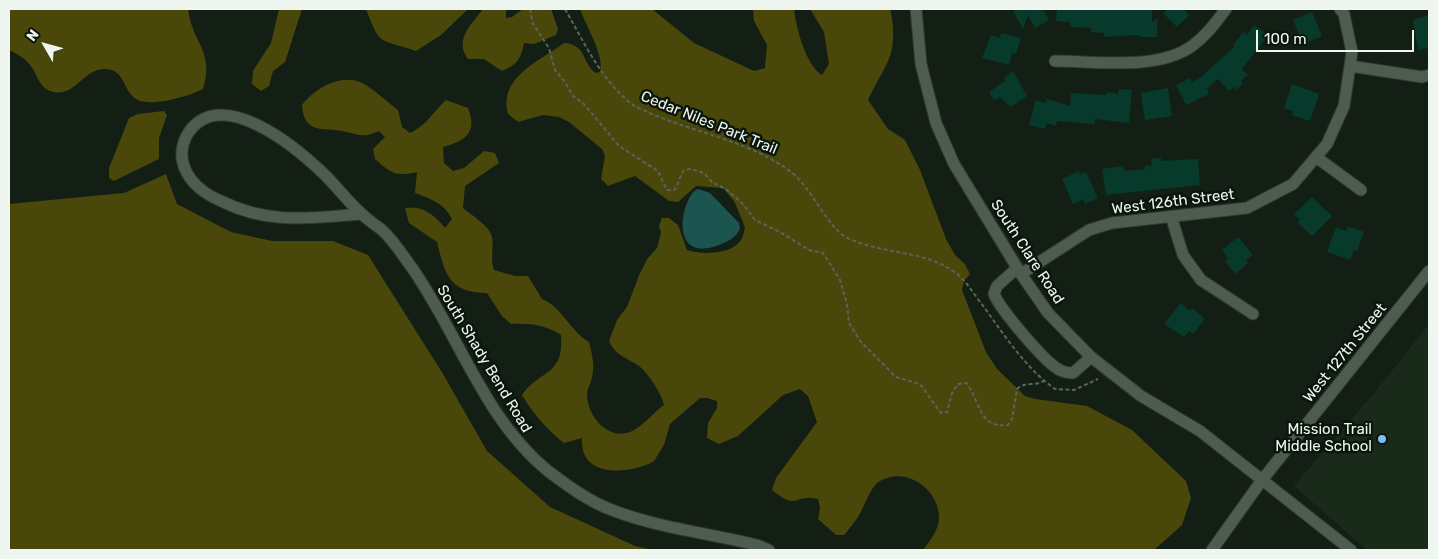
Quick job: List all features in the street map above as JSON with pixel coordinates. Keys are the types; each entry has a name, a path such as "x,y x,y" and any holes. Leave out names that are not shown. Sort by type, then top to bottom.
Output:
{"street":[{"name":"South Clare Road","path":"916,9 921,64 936,123 954,164 1019,271 1048,313 1091,357 1141,396 1200,432 1351,550"},
{"path":"1055,61 1155,62 1190,47 1210,30 1226,9"},
{"name":"West 126th Street","path":"1091,357 1073,373 1058,369 1044,357 1003,309 994,294 998,286 1019,271 1089,230 1112,223 1247,208 1293,184 1327,144 1344,106 1352,52 1344,14 1340,9"},
{"path":"1350,66 1414,76 1429,75"},
{"name":"South Shady Bend Road","path":"362,214 280,219 255,215 230,206 200,189 188,176 182,163 182,149 187,135 198,121 211,116 231,116 251,121 274,134 323,173 362,214 384,232 411,267 501,419 520,446 578,494 611,510 642,520 757,545 769,550"},
{"path":"1316,157 1362,190"},
{"path":"1171,216 1183,255 1201,280 1253,314"},
{"name":"West 127th Street","path":"1212,550 1262,480 1429,271"}],"path":[{"path":"530,9 533,24 549,48 555,70 573,96 584,104 619,146 658,171 667,190 670,191 676,187 678,178 684,170 701,172 744,204 755,220 780,232 809,250 823,253 840,280 847,304 849,323 861,342 896,377 920,384 941,413 947,412 958,384 966,383 976,404 987,419 996,425 1008,425 1012,419 1017,389 1023,385 1037,384 1045,380"},
{"name":"Cedar Niles Park Trail","path":"565,9 606,78 622,97 643,110 750,149 788,169 809,189 831,222 846,236 949,268 964,281 1003,334 1055,389 1068,391 1082,388 1098,379"}],"shaded area":[{"path":"9,9 188,9 190,21 205,56 206,76 203,89 170,100 159,102 142,101 136,99 128,91 120,76 112,70 105,69 97,70 90,74 65,92 57,93 48,90 42,85 28,63 21,56 9,50"},
{"path":"279,9 302,9 285,62 273,71 269,86 261,91 252,84 253,71 271,43"},
{"path":"366,9 468,9 441,35 416,51 383,40 375,30"},
{"path":"483,9 506,9 506,18 512,17 523,9 551,9 558,29 556,35 534,44 524,43 518,61 502,71 484,59 468,59 464,52 463,39 469,27"},
{"path":"580,9 652,9 694,43 754,71 765,68 767,45 754,21 753,9 794,9 797,26 807,55 816,70 822,75 829,64 824,32 810,9 890,9 893,34 891,53 868,100 888,129 905,140 920,170 946,239 955,255 965,264 970,274 964,281 962,290 986,352 997,369 1025,396 1087,406 1132,430 1186,481 1191,498 1182,525 1154,550 923,550 938,525 937,506 933,497 918,482 900,476 890,477 876,484 858,517 844,535 836,535 818,519 820,508 818,499 804,498 792,501 787,500 772,490 776,478 817,422 808,396 800,389 783,395 738,436 719,444 707,438 708,423 717,408 717,401 700,398 670,424 664,445 654,461 625,470 604,469 595,466 587,459 583,449 582,438 564,443 552,433 522,395 555,366 561,349 561,335 538,325 511,324 502,316 487,293 464,290 451,279 446,272 437,242 409,223 405,208 417,208 428,212 445,228 452,219 441,205 415,193 417,172 394,173 375,159 373,149 385,137 379,131 368,135 360,135 316,128 306,121 302,105 313,94 327,85 343,80 360,82 375,91 398,110 402,127 410,133 425,123 446,100 468,108 471,124 468,135 458,142 443,147 444,163 453,171 464,168 484,151 495,153 499,163 465,186 463,208 491,233 494,270 515,276 528,276 542,299 555,307 577,332 589,342 593,368 587,395 588,404 596,420 609,431 625,433 634,430 664,405 663,400 646,373 639,366 618,353 609,341 617,320 627,307 640,273 648,258 657,248 661,233 659,226 662,218 669,218 678,225 687,250 700,253 725,251 732,248 742,238 745,227 734,201 723,188 696,186 678,202 669,201 635,176 608,186 601,179 605,156 602,149 569,122 559,117 543,115 518,122 508,114 507,101 509,90 515,80 523,71 564,43 577,47 591,69 596,73 600,72 600,58"},
{"path":"164,111 167,115 159,138 159,159 114,181 109,178 109,168 129,118 138,114"},
{"path":"166,174 177,204 231,232 272,241 333,241 368,255 443,374 487,451 550,507 635,546 653,550 9,550 9,204 124,193"},
{"name":"Mission Trail Middle School","path":"1429,324 1429,550 1367,550 1294,486 1375,392"}],"water":[{"path":"698,189 710,193 739,223 740,229 729,241 702,249 691,245 685,237 683,226 684,214 692,194"}],"building":[{"path":"1012,9 1043,9 1049,20 1035,28 1028,15 1023,29"},
{"path":"1057,9 1152,9 1152,23 1157,18 1157,37 1140,37 1140,35 1104,37 1104,33 1091,32 1091,28 1070,27 1070,22 1056,21"},
{"path":"1167,9 1184,9 1189,15 1177,27 1163,13"},
{"path":"1312,12 1322,36 1303,44 1293,20"},
{"path":"1429,15 1429,48 1418,50 1413,20"},
{"path":"1254,25 1268,35 1242,69 1248,75 1241,81 1243,83 1236,90 1234,87 1229,91 1218,79 1207,89 1209,94 1186,105 1176,85 1190,78 1192,82 1201,77 1235,46 1233,45 1243,32 1247,35"},
{"path":"1001,33 1021,38 1016,54 1012,53 1009,65 982,58 991,35 1000,38"},
{"path":"1013,71 1027,96 1011,107 1000,97 994,100 989,92 1005,81 1004,78"},
{"path":"1292,84 1319,94 1310,121 1292,115 1293,111 1284,108"},
{"path":"1168,88 1172,116 1145,120 1141,93"},
{"path":"1119,89 1132,90 1129,123 1095,119 1095,124 1057,121 1056,126 1047,123 1045,129 1029,125 1036,100 1046,103 1047,99 1070,106 1071,93 1106,95 1107,92 1118,94"},
{"path":"1161,158 1161,161 1198,159 1200,185 1106,195 1102,169 1123,166 1124,171 1145,169 1145,166 1152,165 1151,159"},
{"path":"1079,171 1080,174 1086,172 1098,198 1085,204 1084,199 1073,204 1062,179"},
{"path":"1312,197 1332,216 1312,236 1297,222 1300,220 1294,214"},
{"path":"1348,226 1364,232 1357,251 1354,250 1350,260 1327,252 1336,227 1346,231"},
{"path":"1238,237 1253,255 1246,260 1248,263 1235,274 1225,261 1228,258 1222,250"},
{"path":"1181,303 1190,311 1192,308 1205,319 1193,334 1189,331 1184,337 1164,324"}],"place":[{"name":"Mission Trail Middle School","path":"1382,439"}]}
